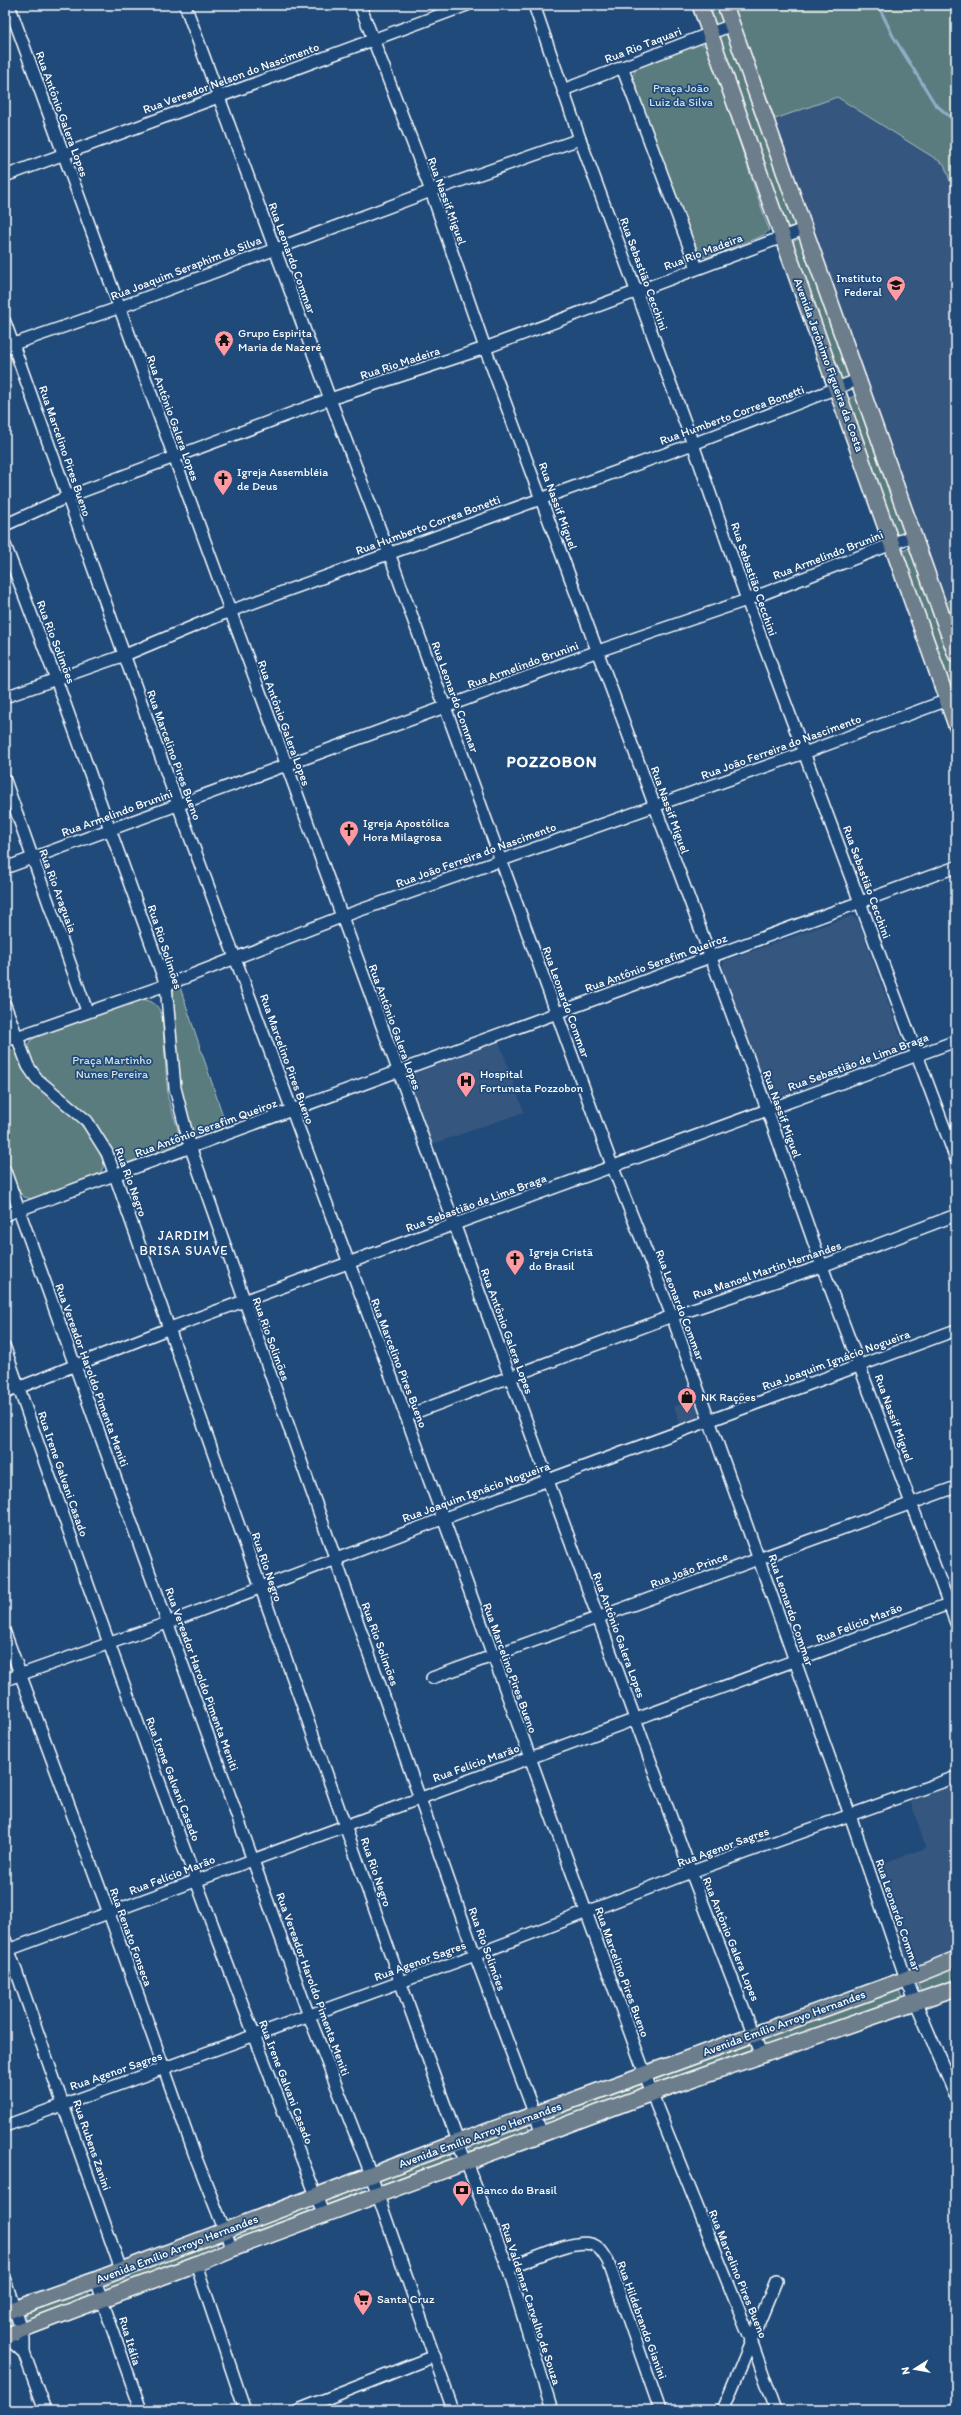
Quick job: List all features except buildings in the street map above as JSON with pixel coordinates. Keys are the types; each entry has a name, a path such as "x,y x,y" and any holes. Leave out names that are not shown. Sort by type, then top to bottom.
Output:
{"main road":[{"name":"Avenida Jerônimo Figueira da Costa","path":"700,5 838,389 892,545 951,699 956,725"},
{"name":"Avenida Jerônimo Figueira da Costa","path":"725,5 768,122 804,229 860,379 956,655"},
{"name":"Avenida Emílio Arroyo Hernandes","path":"10,2310 96,2280 316,2195 645,2073 906,1979 956,1959"},
{"name":"Avenida Emílio Arroyo Hernandes","path":"5,2336 232,2249 652,2093 956,1988"}],"street":[{"name":"Rua Antônio Galera Lopes","path":"9,5 118,308 510,1378 549,1479 691,1872 762,2056"},
{"name":"Rua Leonardo Commar","path":"185,5 330,399 389,553 444,708 502,860 613,1168 672,1316 850,1815 906,1979 956,2097"},
{"name":"Rua Nassif Miguel","path":"360,5 431,191 485,348 710,956 822,1266 911,1502 952,1603 956,1623"},
{"name":"Rua Vereador Nelson do Nascimento","path":"5,176 467,5"},
{"name":"Rua Sebastião Cecchini","path":"534,5 580,139 693,444 746,600 861,901 916,1056 956,1159"},
{"name":"Rua Rio Taquari","path":"563,90 732,25"},
{"path":"622,67 697,268"},
{"name":"Rua Joaquim Seraphim da Silva","path":"9,345 118,308 275,248 580,139"},
{"name":"Rua Rio Madeira","path":"5,525 67,498 330,399 485,348 636,292 782,235 804,229"},
{"name":"Rua Marcelino Pires Bueno","path":"5,322 9,345 125,655 178,805 347,1262 406,1416 528,1758 652,2093 751,2340 776,2410"},
{"name":"Rua Humberto Correa Bonetti","path":"5,697 125,655 230,611 541,497 693,444 838,389 860,379"},
{"name":"Rua Armelindo Brunini","path":"5,868 598,651 746,600 915,535"},
{"name":"Rua Rio Solimões","path":"5,545 56,679 166,986 174,1088 190,1146 335,1559 421,1797 474,1955 542,2134"},
{"name":"Rua João Ferreira do Nascimento","path":"5,1041 87,1011 166,986 341,917 804,753 951,699"},
{"name":"Rua Rio Araguaia","path":"5,780 87,1011"},
{"name":"Rua Antônio Serafim Queiroz","path":"5,1215 190,1146 398,1072 710,956 956,867"},
{"name":"Rua Rio Negro","path":"5,1005 28,1066 37,1079 87,1121 98,1135 107,1153 400,1981 458,2142 467,2162"},
{"name":"Rua Sebastião de Lima Braga","path":"5,1392 19,1388 74,1364 244,1302 347,1262 613,1168 766,1109 956,1041"},
{"name":"Rua Vereador Haroldo Pimenta Meniti","path":"5,1171 167,1623 254,1859 309,2016 378,2195 453,2410"},
{"name":"Rua Manoel Martin Hernandes","path":"406,1416 672,1316 822,1266 956,1214"},
{"name":"Rua Joaquim Ignácio Nogueira","path":"5,1680 167,1623 260,1586 442,1518 956,1330"},
{"name":"Rua Irene Galvani Casado","path":"5,1348 109,1643 254,2036 324,2216"},
{"name":"Rua João Prince","path":"432,1678 492,1655 598,1618 758,1557 956,1487"},
{"name":"Rua Felício Marão","path":"6,1946 109,1913 197,1879 636,1720 952,1603"},
{"name":"Rua Renato Fonseca","path":"5,1633 109,1913 194,2153 226,2230 232,2249"},
{"name":"Rua Agenor Sagres","path":"5,2126 474,1955 691,1872 956,1777"},
{"name":"Rua Rubens Zanini","path":"6,1946 121,2270"},
{"name":"Rua Valdemar Carvalho de Souza","path":"467,2162 508,2268 552,2410"},
{"name":"Rua Hildebrando Gianini","path":"508,2268 570,2246 592,2244 601,2250 608,2261 660,2410"},
{"path":"196,2264 245,2410"},
{"path":"5,2279 10,2310 22,2329 24,2353 46,2410"},
{"name":"Rua Itália","path":"96,2280 126,2374 140,2410"},
{"path":"723,2410 776,2281"},
{"path":"5,2336 24,2353"},
{"path":"298,2410 435,2356"}],"shaded area":[{"name":"Instituto Federal","path":"836,97 944,164 956,198 956,598 945,603 809,225 775,119"},
{"path":"851,916 858,920 904,1046 900,1053 778,1097 768,1094 722,971 724,961"},
{"name":"Hospital Fortunata Pozzobon","path":"499,1041 524,1112 430,1145 407,1083 408,1077"},
{"name":"NK Rações","path":"694,1399 699,1411 697,1417 680,1423 674,1407"},
{"path":"956,1782 956,1951 919,1966 908,1961 874,1866 926,1848 910,1800"}],"green space":[{"path":"704,5 721,5 725,16 722,23 715,25 709,21"},
{"path":"732,5 956,5 956,198 944,164 837,97 775,119"},
{"path":"727,33 796,220 794,226 787,227 782,223 718,37"},
{"name":"Praça João Luiz da Silva","path":"699,44 707,46 769,230 764,235 706,258 697,254 631,78 637,68"},
{"path":"799,239 805,242 852,373 850,379 843,381 838,379 792,242"},
{"path":"856,395 905,533 897,535 892,530 847,405 848,399"},
{"path":"911,547 916,550 956,668 956,691 952,692 901,557 903,551"},
{"path":"956,598 956,636 945,603"},
{"path":"179,984 227,1128 206,1135 195,1134 184,1106 180,1086 175,1043 173,990"},
{"name":"Praça Martinho Nunes Pereira","path":"142,999 155,1004 162,1015 168,1098 181,1139 178,1147 124,1164 116,1161 102,1134 83,1110 38,1071 26,1050 30,1041 36,1037"},
{"path":"5,1048 15,1051 29,1077 76,1120 93,1140 100,1152 104,1165 101,1172 94,1177 32,1199 24,1197 16,1188 5,1157"},
{"path":"956,1965 956,1981 921,1993 918,1985 921,1979"},
{"path":"895,1989 900,1992 902,1998 900,2003 763,2047 760,2039"},
{"path":"749,2042 752,2049 750,2054 658,2084 656,2077"},
{"path":"640,2082 642,2090 550,2126 544,2119 547,2115"},
{"path":"526,2124 529,2129 526,2134 471,2153 469,2146"},
{"path":"446,2150 451,2154 453,2160 386,2186 381,2185 379,2179"},
{"path":"362,2187 364,2192 361,2197 324,2208 324,2199"},
{"path":"307,2205 309,2211 306,2216 236,2241 234,2235 237,2230"},
{"path":"216,2241 219,2247 215,2253 108,2290 106,2285 109,2280"},
{"path":"87,2290 90,2296 26,2321 24,2319 26,2312"},
{"path":"12,2318 15,2324 6,2328 5,2320"}],"waterway":[{"path":"878,5 893,36 935,104 956,122"}],"place":[{"name":"Instituto Federal","path":"896,302"},
{"name":"Grupo Espirita Maria de Nazeré","path":"224,357"},
{"name":"Igreja Assembléia de Deus","path":"223,496"},
{"name":"Igreja Apostólica Hora Milagrosa","path":"349,847"},
{"name":"Hospital Fortunata Pozzobon","path":"466,1098"},
{"name":"Igreja Cristã do Brasil","path":"515,1276"},
{"name":"NK Rações","path":"687,1414"},
{"name":"Banco do Brasil","path":"462,2207"},
{"name":"Santa Cruz","path":"363,2316"}],"district":[{"name":"POZZOBON","path":"552,761"},
{"name":"JARDIM BRISA SUAVE","path":"184,1242"}]}
